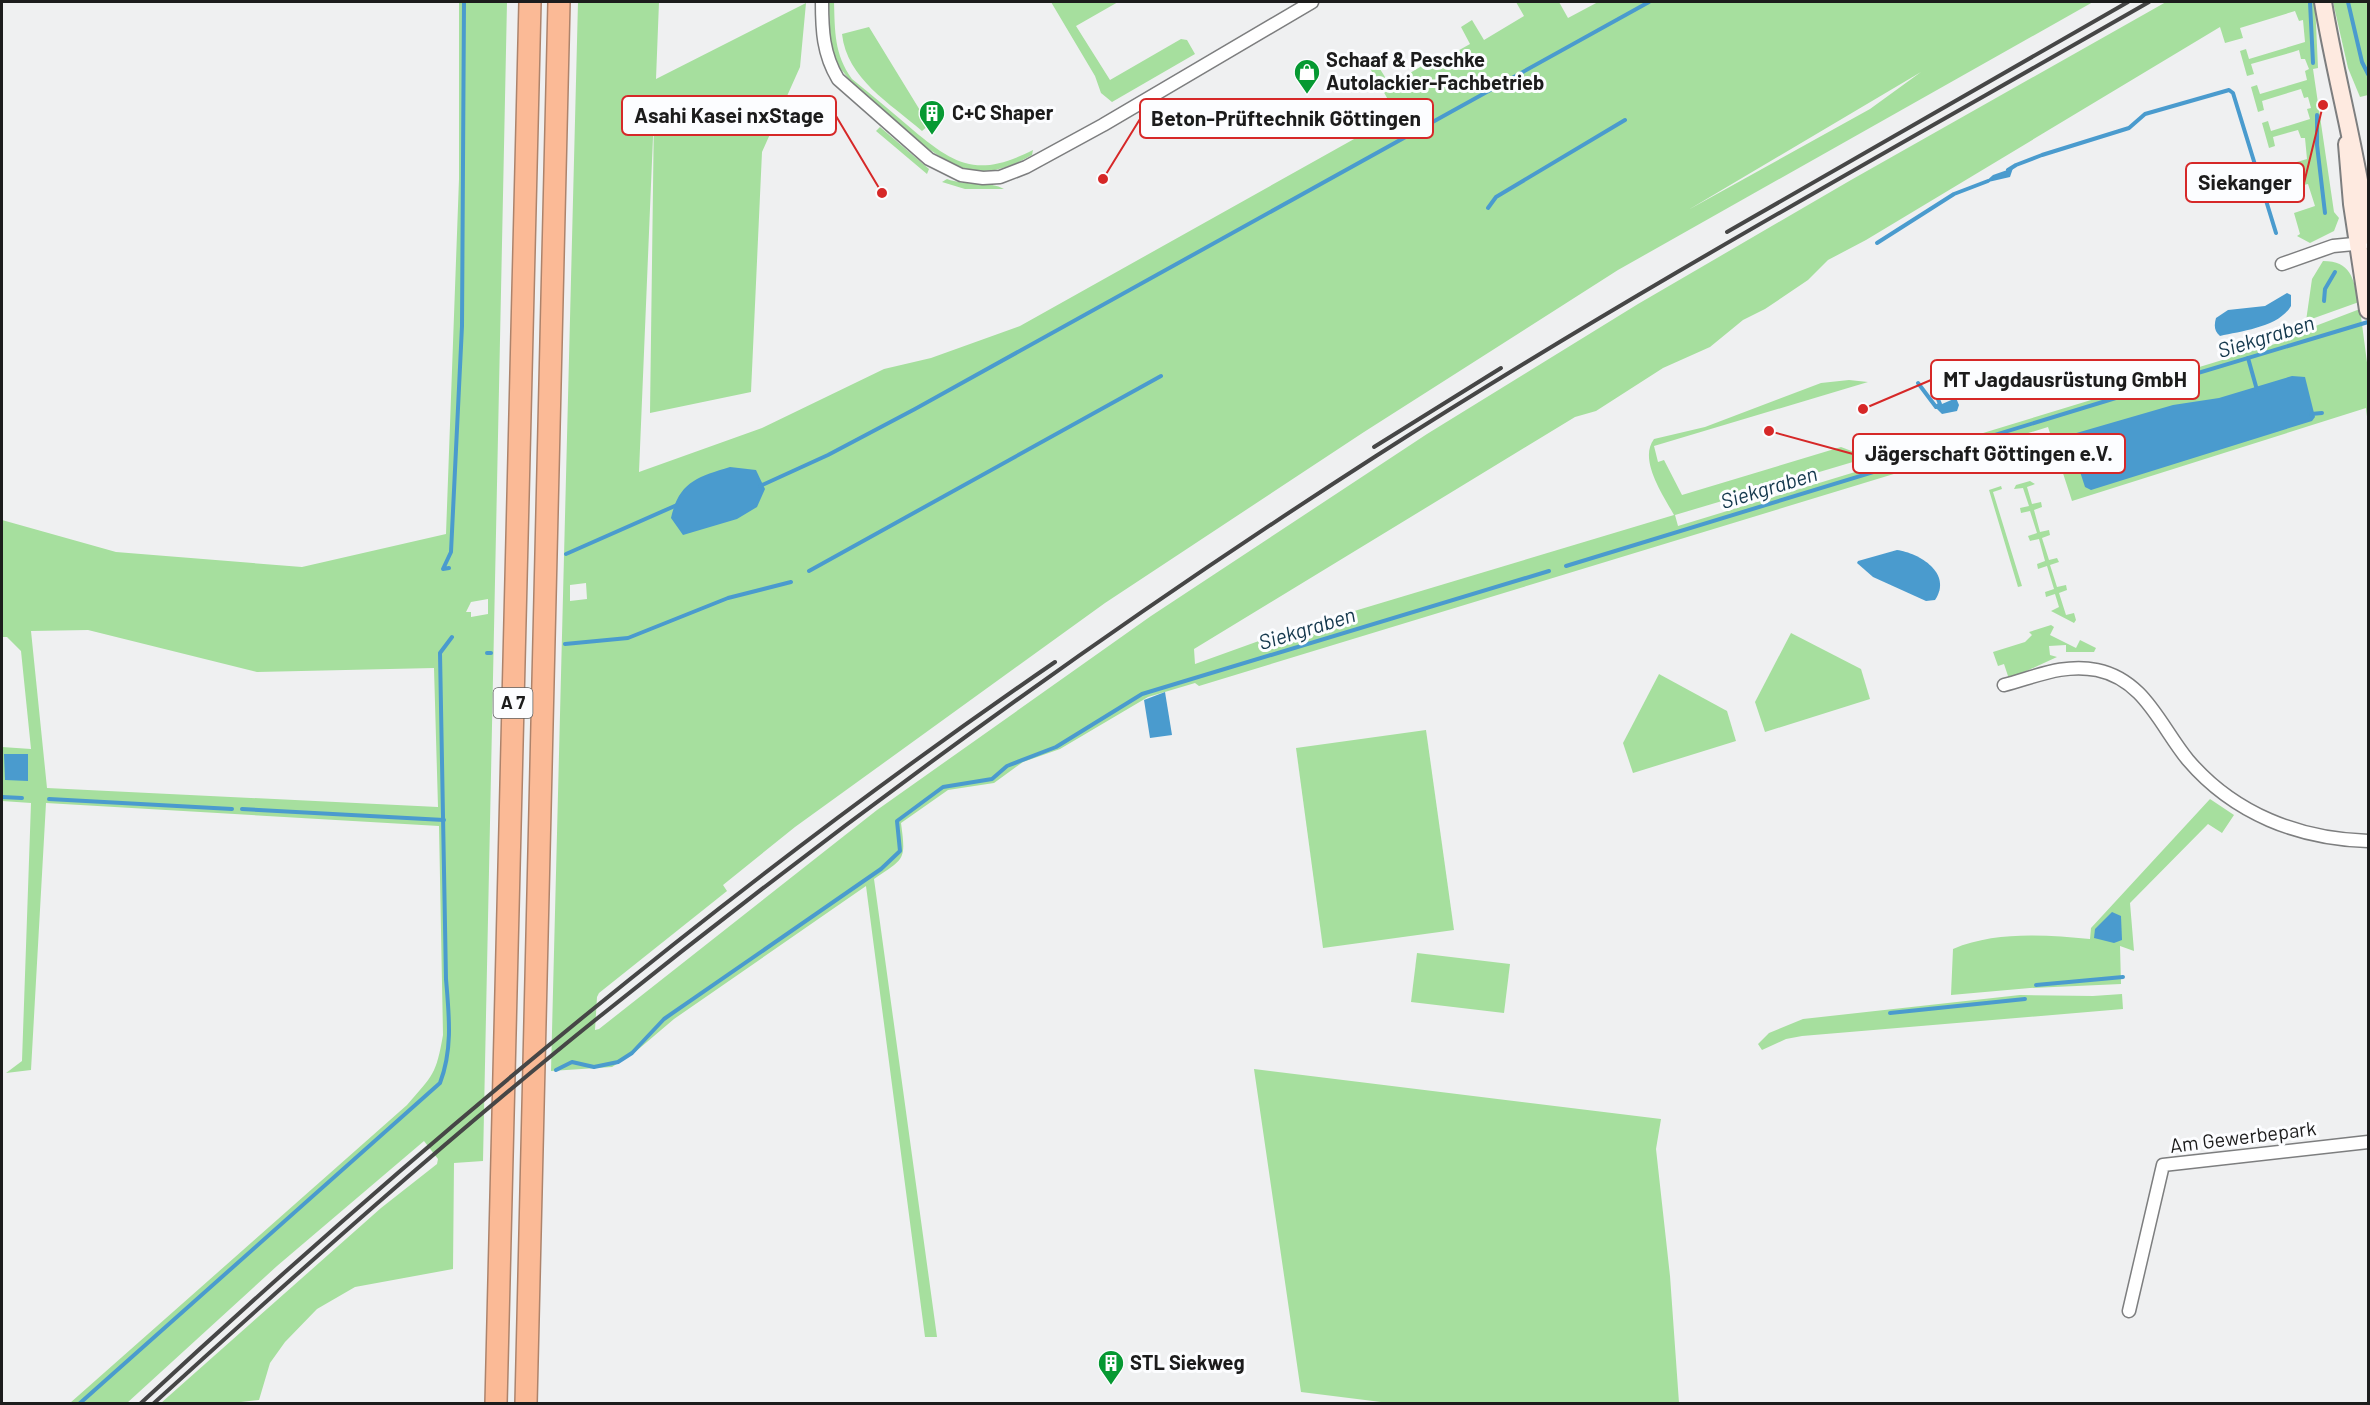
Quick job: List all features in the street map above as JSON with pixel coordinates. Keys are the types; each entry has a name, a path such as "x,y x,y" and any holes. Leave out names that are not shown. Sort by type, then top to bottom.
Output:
{"highway":[{"name":"A 7","path":"496,1404 530,2"},
{"name":"A 7","path":"526,1404 559,2"}],"main road":[{"path":"2323,2 2346,123 2359,167 2368,310"}],"street":[{"path":"822,2 823,41 831,67 838,79 929,159 961,175 983,178 1000,177 1026,167 1312,2"},
{"path":"2282,264 2333,246 2365,240"},
{"path":"2004,685 2066,668 2088,668 2109,674 2140,693 2189,761 2243,807 2265,819 2302,833 2332,839 2368,841"},
{"name":"Am Gewerbepark","path":"2129,1311 2163,1165 2368,1142"}],"green space":[{"path":"459,2 507,2 483,1161 454,1163 453,1269 355,1287 317,1309 285,1342 270,1363 259,1400 224,1404 161,1403 381,1208 437,1164 438,1159 424,1141 277,1266 127,1403 70,1403 407,1105 432,1074 443,1035 439,826 46,803 31,1070 6,1073 22,1061 31,803 2,801 2,747 31,749 21,651 7,637 2,637 2,520 116,552 302,567 446,534 459,179","holes":["488,599 488,614 471,617 471,612 466,612 471,602","88,630 257,672 434,668 438,807 47,788 31,631"]},
{"path":"578,2 659,2 656,79 806,3 800,67 762,152 751,392 650,413 654,113 639,472 762,428 884,369 931,358 1020,326 1397,115 1368,65 1375,61 1390,85 1435,58 1438,62 1470,44 1461,27 1472,20 1484,40 1524,16 1516,2 1559,2 1568,18 1598,2 2093,2 1618,270 1364,432 1105,603 795,827 723,885 727,891 599,993 595,1030 877,810 1151,616 1427,434 1638,304 1851,180 2166,2 2315,2 2318,68 2313,69 2334,212 2339,218 2334,231 2310,243 2297,236 2300,234 2294,213 2315,206 2308,184 2291,188 2292,192 2288,193 2280,167 2307,159 2305,138 2301,138 2298,130 2273,137 2275,146 2269,148 2262,123 2268,121 2271,131 2310,119 2307,109 2311,108 2308,97 2304,98 2301,89 2262,101 2264,110 2258,112 2251,87 2257,85 2260,94 2307,80 2305,71 2309,69 2305,59 2301,59 2299,50 2251,64 2254,74 2247,76 2240,51 2246,49 2249,59 2305,42 2303,20 2299,21 2295,11 2240,28 2243,38 2225,43 2220,27 1866,240 1828,260 1808,280 1765,309 1743,320 1710,347 1663,368 1596,411 1575,417 1194,649 1195,664 1281,633 1674,515 1654,478 1651,467 1649,457 1654,439 1705,427 1821,383 1849,380 1868,382 1654,446 1658,462 1664,460 1682,495 1841,447 1862,455 1863,459 1675,515 1678,526 2288,340 2297,333 2360,309 2368,370 2368,425 2366,408 2072,501 2048,427 1199,686 1195,683 1148,697 1060,749 1023,762 994,783 948,790 901,823 903,852 901,857 892,867 874,879 937,1337 925,1337 866,886 674,1019 634,1053 612,1067 551,1071","holes":["1921,72 1870,109 1688,210","586,583 587,599 570,601 570,585"]},
{"path":"829,2 834,2 835,33 839,51 852,79 929,143 956,160 969,164 998,163 1033,150 1032,155 1000,169 975,171 952,163 915,139 875,105 844,73 836,61 831,39"},
{"path":"1051,2 1118,2 1076,26 1110,80 1181,39 1187,40 1195,54 1112,102 1101,93 1095,76"},
{"path":"2333,2 2368,2 2368,95 2360,97 2348,68"},
{"path":"869,27 929,125 922,131 872,89 852,64 842,34"},
{"path":"880,127 929,169 927,174 876,131"},
{"path":"947,179 992,185 1004,189 965,189 942,182"},
{"path":"2323,261 2340,264 2349,272 2359,302 2306,321 2312,279"},
{"path":"2030,481 2035,484 2027,487 2032,504 2041,502 2042,507 2034,510 2040,532 2049,530 2050,535 2042,538 2049,560 2057,558 2059,562 2050,565 2057,587 2066,585 2067,590 2059,593 2066,615 2074,613 2076,620 2074,623 2051,611 2059,607 2055,594 2046,597 2045,592 2054,589 2047,566 2038,569 2037,564 2045,561 2039,539 2030,541 2028,536 2037,533 2030,511 2021,513 2020,508 2029,506 2023,488 2014,489 2016,485"},
{"path":"2001,486 2002,489 1993,492 2022,586 2018,587 1989,490"},
{"path":"2051,625 2054,627 2050,635 2076,648 2080,640 2096,648 2094,652 2066,652 2066,645 2049,646 2050,655 2057,657 2009,679 2004,664 1998,666 1993,652 2025,642 2032,635 2029,632"},
{"path":"1791,633 1861,669 1870,699 1765,732 1755,702"},
{"path":"1659,674 1727,711 1736,741 1633,773 1623,743"},
{"path":"1426,730 1454,930 1323,948 1296,748"},
{"path":"2210,799 2234,815 2222,833 2208,824 2130,903 2134,951 2120,946 2121,984 2030,988 1951,995 1953,949 1969,943 2003,937 2038,936 2090,939 2091,928"},
{"path":"1417,953 1510,964 1504,1013 1411,1002"},
{"path":"2122,994 2123,1009 1802,1036 1786,1039 1762,1050 1758,1044 1769,1033 1803,1019 2020,995"},
{"path":"1254,1069 1661,1119 1656,1149 1670,1276 1679,1403 1397,1404 1301,1392"}],"water":[{"path":"2013,168 2010,177 1984,183 1993,175"},
{"path":"2287,293 2291,295 2291,306 2278,319 2239,332 2220,336 2217,332 2216,318 2228,310 2265,306"},
{"path":"2292,376 2305,377 2315,417 2312,421 2091,490 2085,487 2070,441 2073,434 2173,405 2219,398"},
{"path":"1956,398 1959,405 1957,411 1942,414 1935,407"},
{"path":"730,467 756,470 765,489 757,507 737,519 683,535 671,518 679,496 684,489 699,478"},
{"path":"1897,550 1915,555 1937,573 1940,581 1935,600 1926,601 1873,577 1857,563"},
{"path":"1165,692 1172,735 1150,738 1144,700"},
{"path":"4,754 28,754 28,781 5,780"},
{"path":"2112,912 2121,916 2122,940 2114,943 2094,938 2095,929"}],"waterway":[{"path":"449,568 443,569 451,552 462,326 464,2"},
{"path":"760,486 828,455 915,409 1649,2"},
{"path":"2310,2 2313,63"},
{"path":"2348,2 2362,62 2368,74"},
{"path":"2008,170 2042,155 2129,128 2145,114 2229,90 2233,93 2276,233"},
{"path":"2317,115 2317,145 2325,213"},
{"path":"1488,208 1496,197 1625,120"},
{"path":"1877,243 1954,194 1988,181"},
{"path":"2324,301 2325,289 2335,272"},
{"name":"Siekgraben","path":"2138,391 2368,322"},
{"path":"2248,358 2257,390"},
{"path":"809,571 1161,376"},
{"path":"1954,399 1980,389 1982,376"},
{"path":"1937,380 1934,390 1940,404"},
{"path":"1918,383 1936,407 1939,405"},
{"name":"Siekgraben","path":"1566,566 2119,397"},
{"path":"2311,414 2322,413"},
{"path":"566,554 677,505"},
{"path":"556,1070 572,1062 594,1067 618,1062 632,1053 664,1019 881,869 900,851 897,821 943,787 992,779 1007,766 1056,747 1142,694 1549,571"},
{"path":"565,644 628,638 728,598 791,582"},
{"path":"79,1404 440,1083 447,1057 449,1032 440,653 452,637"},
{"path":"2,797 22,798"},
{"path":"49,799 232,809"},
{"path":"242,809 444,820"},
{"path":"2036,985 2123,977"},
{"path":"1890,1013 2025,999"}],"railway":[{"path":"1727,232 2128,2"},
{"path":"153,1404 373,1207 599,1017 883,797 1078,657 1276,522 1471,396 1759,224 2149,2"},
{"path":"1374,447 1501,368"},
{"path":"140,1404 359,1207 584,1016 816,834 1055,662"}],"place":[{"name":"Schaaf & Peschke Autolackier-Fachbetrieb","path":"1307,95"},
{"name":"Siekanger","path":"2323,105"},
{"name":"C+C Shaper","path":"932,136"},
{"name":"Beton-Prüftechnik Göttingen","path":"1103,179"},
{"name":"Asahi Kasei nxStage","path":"882,193"},
{"name":"MT Jagdausrüstung GmbH","path":"1863,409"},
{"name":"Jägerschaft Göttingen e.V.","path":"1769,431"},
{"name":"STL Siekweg","path":"1111,1386"}]}
